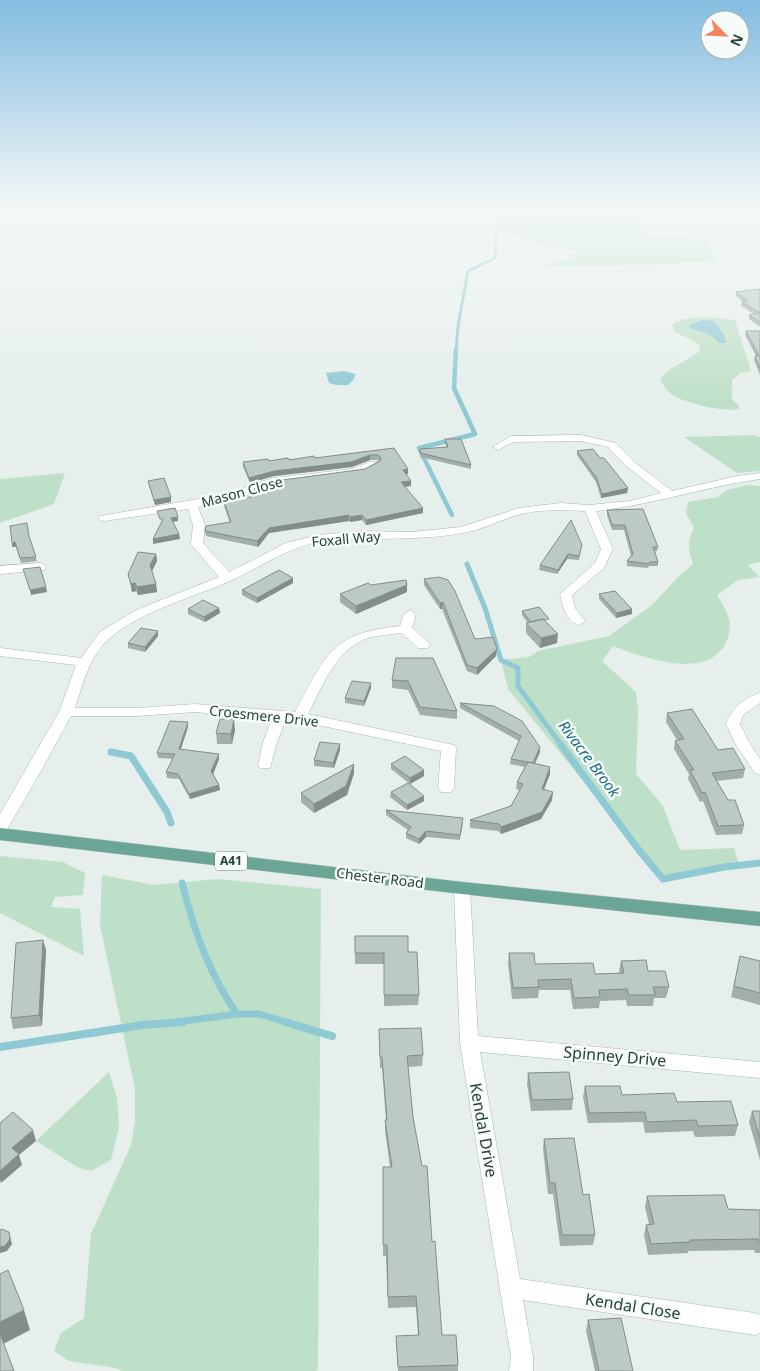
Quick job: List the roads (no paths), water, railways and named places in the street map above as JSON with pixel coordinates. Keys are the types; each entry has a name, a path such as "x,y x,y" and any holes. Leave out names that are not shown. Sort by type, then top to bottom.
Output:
{"main road":[{"name":"Chester Road","path":"0,834 462,888 760,919"}],"street":[{"path":"498,447 511,439 581,438 612,445 630,464 670,496"},
{"name":"Mason Close","path":"104,518 192,505 236,496 257,486 274,481 352,472 365,469 374,464"},
{"name":"Mason Close","path":"352,472 370,476"},
{"name":"Foxall Way","path":"0,827 34,771 66,712 84,662 105,635 141,613 227,578 290,546 318,539 360,535 412,536 463,530 519,511 561,506 589,508 630,504 737,479 760,476"},
{"name":"Mason Close","path":"192,505 199,524 197,544 227,578"},
{"path":"579,621 569,608 566,594 600,565 607,549 589,508"},
{"path":"0,570 40,567"},
{"path":"405,629 410,614"},
{"path":"299,717 335,654 356,638 379,632 405,629 423,645"},
{"path":"0,652 84,662"},
{"path":"760,697 737,713 733,724 743,745 760,770"},
{"name":"Croesmere Drive","path":"66,712 136,712 195,708 299,717 449,748 446,788"},
{"path":"265,765 270,742 281,715"},
{"name":"Kendal Drive","path":"462,888 469,1043 511,1288 522,1358 521,1371"},
{"name":"Spinney Drive","path":"469,1043 760,1070"},
{"name":"Kendal Close","path":"511,1288 755,1324"}],"water":[{"path":"703,320 714,321 724,335 726,343 719,343 709,335 690,328 689,325"},
{"path":"344,371 356,374 348,385 329,383 326,373"}],"waterway":[{"name":"Rivacre Brook","path":"456,351 458,326 467,275"},
{"name":"Rivacre Brook","path":"452,515 419,448 475,434 454,388 456,350"},
{"name":"Rivacre Brook","path":"467,564 485,608 501,660 518,668 518,686 562,746"},
{"name":"Rivacre Brook","path":"561,745 638,849 663,879 724,867 760,863"},
{"path":"111,752 131,756 167,812 171,823"},
{"path":"182,883 203,951 218,983 237,1014"},
{"path":"168,1023 237,1014"},
{"path":"237,1014 259,1014 289,1023"},
{"path":"0,1047 143,1025 183,1022"},
{"path":"285,1022 332,1036"}]}
